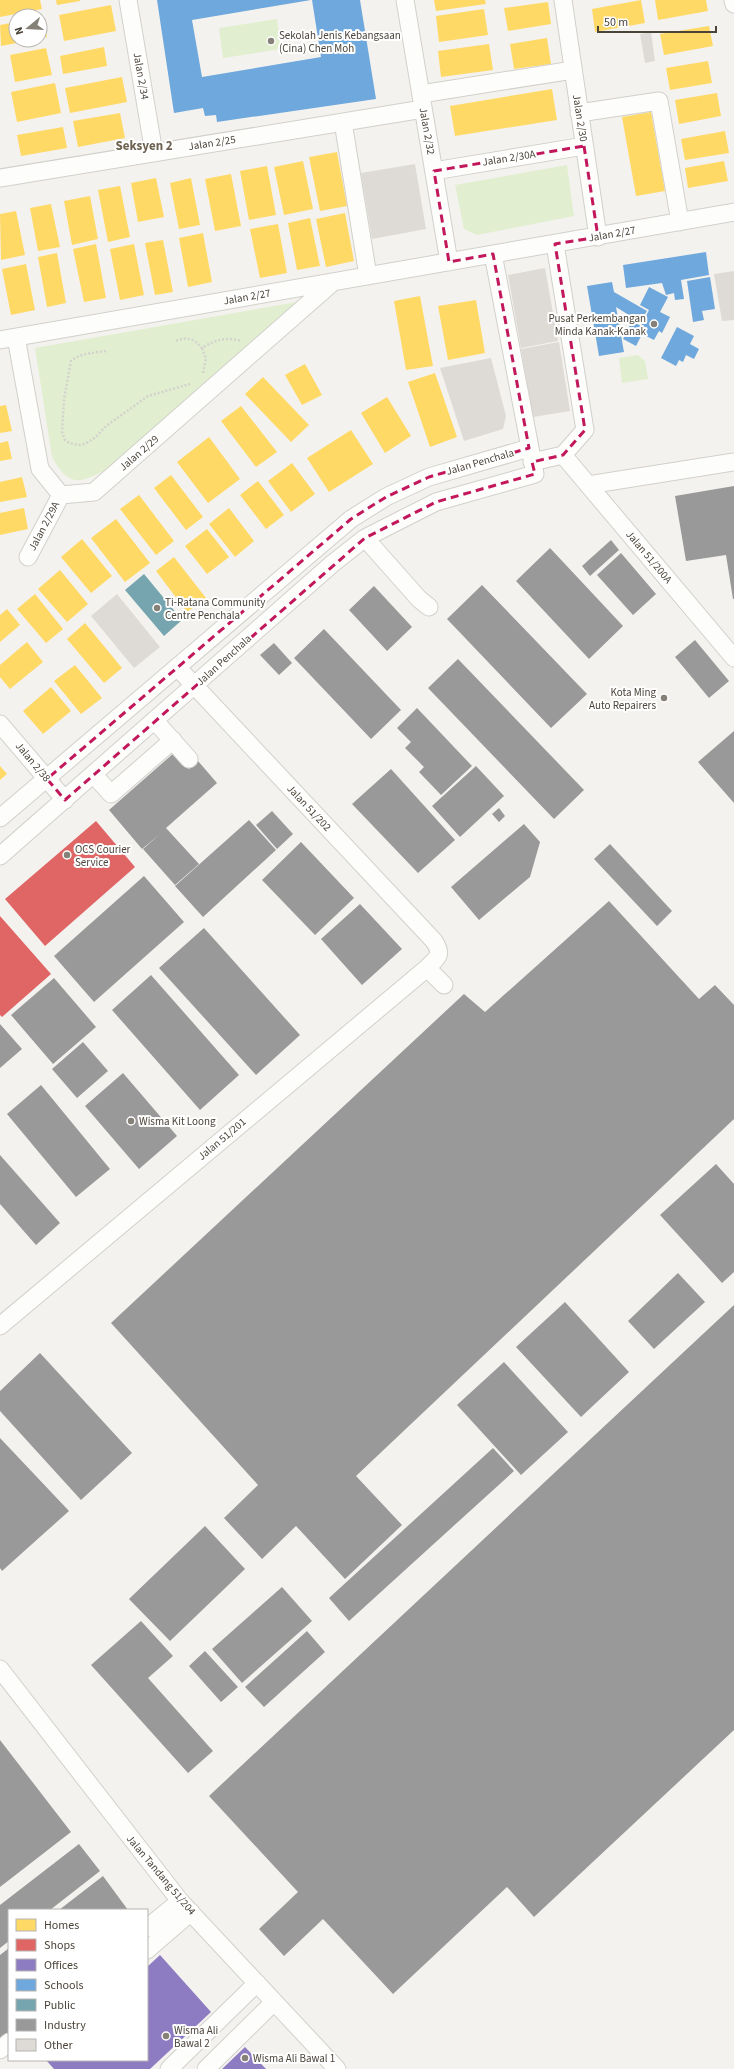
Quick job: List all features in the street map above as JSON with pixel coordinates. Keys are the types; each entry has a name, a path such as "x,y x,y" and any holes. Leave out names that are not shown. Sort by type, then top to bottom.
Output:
{"street":[{"name":"Jalan 2/34","path":"128,0 154,153"},
{"name":"Jalan 2/32","path":"405,0 449,262"},
{"name":"Jalan 2/30","path":"562,0 598,237"},
{"path":"733,0 734,4"},
{"name":"Jalan 2/25","path":"0,178 343,122 422,102 573,70"},
{"path":"579,113 659,101 680,222"},
{"path":"343,122 368,276"},
{"name":"Jalan 2/30A","path":"434,171 584,146"},
{"name":"Jalan 2/27","path":"8,338 732,213"},
{"path":"555,244 585,430 563,455"},
{"path":"494,254 532,461"},
{"name":"Jalan 2/29","path":"61,495 94,492 262,347 333,282"},
{"path":"8,338 40,469 61,495"},
{"name":"Jalan Penchala","path":"0,818 314,550 351,520 386,497 429,477 563,455"},
{"name":"Jalan 51/200A","path":"563,455 734,658"},
{"name":"Jalan Penchala","path":"0,856 156,721 332,564 365,538 436,502 532,461"},
{"path":"588,485 734,462"},
{"name":"Jalan 2/29A","path":"28,557 61,495"},
{"path":"365,538 419,600 429,607"},
{"name":"Jalan 51/202","path":"176,667 415,920 439,949"},
{"path":"156,721 189,759"},
{"name":"Jalan 2/38","path":"0,724 65,800"},
{"path":"94,775 111,794 172,740"},
{"name":"Jalan 51/201","path":"0,1326 427,968 437,958 439,949"},
{"path":"427,968 444,985"},
{"name":"Jalan Tandang 51/204","path":"0,1669 186,1906 337,2069"},
{"path":"148,1927 186,1906"},
{"path":"148,1949 186,1906"},
{"path":"169,2069 257,1983"},
{"path":"206,2069 274,2002"},
{"path":"0,2050 8,2043"}],"path":[{"path":"176,341 188,338 195,340 202,348 206,359 204,371 200,376"},
{"path":"202,348 211,342 228,338 262,347"},
{"path":"106,351 84,354 75,357 70,361 62,417 62,432 65,440 70,443 85,444 148,396 186,386 196,381"}],"highlighted area":[{"path":"584,146 598,237 555,244 585,430 563,455 532,462 535,474 436,502 365,538 65,800 47,779 351,519 386,497 429,477 529,448 493,254 449,262 434,171"}],"green space":[{"path":"277,19 281,49 223,58 219,28"},
{"path":"567,165 574,216 477,235 464,229 455,185"},
{"path":"297,302 109,468 83,480 76,480 64,474 58,467 52,457 35,348"},
{"path":"638,355 645,361 648,379 622,383 619,358"}],"building: Homes":[{"path":"0,0 40,0 42,8 8,8 8,15 0,17"},
{"path":"56,0 80,0 80,1 57,5"},
{"path":"434,0 485,0 486,4 436,11"},
{"path":"641,0 645,23 595,32 592,9"},
{"path":"655,0 706,0 708,11 658,20"},
{"path":"548,2 551,24 508,31 504,8"},
{"path":"111,5 116,31 64,41 59,15"},
{"path":"484,9 488,35 439,42 436,16"},
{"path":"8,24 8,45 1,46 0,25"},
{"path":"709,26 713,46 664,55 660,34"},
{"path":"547,38 551,64 514,69 510,44"},
{"path":"489,44 493,70 441,77 438,51"},
{"path":"104,47 107,66 63,74 60,56"},
{"path":"46,48 52,75 15,82 10,55"},
{"path":"708,61 712,83 670,90 666,68"},
{"path":"122,77 127,102 70,113 65,88"},
{"path":"55,83 61,113 17,122 11,92"},
{"path":"552,89 557,120 455,136 450,106"},
{"path":"717,93 721,116 679,124 675,100"},
{"path":"651,112 665,191 636,196 622,117"},
{"path":"120,113 125,138 78,147 73,121"},
{"path":"63,127 67,148 21,156 17,135"},
{"path":"725,131 729,153 685,160 681,139"},
{"path":"337,152 347,206 320,211 309,157"},
{"path":"303,161 313,209 284,215 274,167"},
{"path":"724,161 728,181 688,188 685,168"},
{"path":"267,166 276,215 249,220 240,171"},
{"path":"231,174 241,226 215,231 205,179"},
{"path":"156,178 164,217 138,222 131,183"},
{"path":"191,178 200,225 179,229 170,183"},
{"path":"120,186 130,237 108,242 98,190"},
{"path":"90,196 98,239 72,245 64,201"},
{"path":"51,204 60,247 38,251 30,208"},
{"path":"16,211 25,255 1,260 0,214"},
{"path":"345,213 354,261 326,267 316,219"},
{"path":"310,218 320,266 297,270 288,223"},
{"path":"278,224 287,273 260,278 250,229"},
{"path":"203,233 212,282 188,287 179,238"},
{"path":"163,240 173,292 155,295 145,243"},
{"path":"96,244 106,298 84,302 73,249"},
{"path":"134,244 144,295 120,300 110,249"},
{"path":"57,253 66,303 47,307 38,257"},
{"path":"26,264 35,310 11,315 2,269"},
{"path":"420,296 433,366 406,370 394,301"},
{"path":"476,300 485,353 448,360 438,306"},
{"path":"305,364 322,395 302,405 285,375"},
{"path":"435,373 457,437 430,447 408,382"},
{"path":"263,377 309,425 291,442 245,394"},
{"path":"387,397 411,436 385,453 361,413"},
{"path":"6,405 12,431 0,433 0,406"},
{"path":"241,406 277,452 256,467 221,421"},
{"path":"351,430 373,464 329,492 307,458"},
{"path":"209,437 240,479 208,503 177,462"},
{"path":"8,441 12,459 0,461 0,443"},
{"path":"292,463 315,494 291,512 268,481"},
{"path":"171,475 203,517 186,530 154,488"},
{"path":"22,477 27,497 0,502 0,482"},
{"path":"258,481 284,515 266,529 240,495"},
{"path":"139,495 174,541 156,555 120,509"},
{"path":"24,508 28,529 0,535 0,513"},
{"path":"229,508 254,541 235,557 209,524"},
{"path":"116,519 150,563 125,582 91,538"},
{"path":"207,529 229,557 207,574 185,546"},
{"path":"82,539 112,576 91,593 61,557"},
{"path":"174,557 206,598 187,612 156,571"},
{"path":"60,570 88,604 67,622 38,589"},
{"path":"35,594 63,629 46,643 17,609"},
{"path":"7,609 20,625 0,642 0,615"},
{"path":"85,623 122,668 104,683 67,639"},
{"path":"27,642 43,662 10,689 0,677 0,665"},
{"path":"75,665 102,698 81,714 54,681"},
{"path":"51,687 71,711 43,734 23,711"},
{"path":"0,766 7,774 0,780"}],"building: Shops":[{"path":"96,821 135,867 45,946 5,899"},
{"path":"0,916 51,974 2,1017 0,1015"}],"building: Offices":[{"name":"Wisma Ali Bawal 2","path":"160,1955 211,2012 150,2069 54,2069 47,2061 148,2061 148,1966"},
{"name":"Wisma Ali Bawal 1","path":"245,2047 266,2069 222,2069"}],"building: Schools":[{"path":"157,0 311,0 192,20 202,77 321,57 312,0 360,0 376,99 217,122 216,115 205,116 203,108 174,113"},
{"path":"706,252 709,275 681,280 684,299 675,300 674,293 666,295 662,283 626,288 623,265"},
{"path":"710,277 715,309 702,311 704,320 693,322 687,281"},
{"path":"612,282 614,292 647,311 640,322 616,307 624,352 599,356 587,286"},
{"path":"649,287 668,297 660,312 670,317 662,333 659,331 654,340 642,334 636,346 623,339 632,321 641,326 649,310 640,305"},
{"path":"677,327 694,336 690,344 699,349 694,359 686,355 683,362 679,360 676,366 661,358"}],"building: Public":[{"path":"144,574 182,620 164,636 125,590"}],"building: Industry":[{"path":"734,486 733,599 726,555 686,561 675,496"},
{"path":"611,540 619,550 590,576 582,566"},
{"path":"550,548 623,626 589,659 516,581"},
{"path":"621,553 656,594 633,615 597,575"},
{"path":"482,585 587,694 551,728 447,619"},
{"path":"374,586 412,627 387,651 349,610"},
{"path":"324,629 401,710 371,739 294,658"},
{"path":"695,640 729,681 709,698 675,657"},
{"path":"274,643 292,663 279,675 260,655"},
{"path":"458,659 584,790 554,819 428,688"},
{"path":"417,708 472,766 441,795 419,772 424,767 405,748 411,742 397,728"},
{"path":"734,731 734,803 698,762"},
{"path":"175,752 189,769 198,761 217,783 166,828 199,864 175,885 143,849 160,834 142,849 109,810"},
{"path":"476,766 504,796 460,837 432,806"},
{"path":"391,769 455,840 418,873 352,804"},
{"path":"499,808 505,816 499,822 492,814"},
{"path":"272,811 293,834 277,849 256,825"},
{"path":"249,820 276,850 203,917 175,886"},
{"path":"524,824 540,842 530,877 479,920 451,887"},
{"path":"301,842 354,898 315,935 262,880"},
{"path":"610,844 672,911 657,926 594,859"},
{"path":"144,876 184,922 94,1002 54,956"},
{"path":"609,901 699,999 715,985 734,1005 734,1119 356,1476 402,1525 345,1579 296,1526 262,1559 224,1518 258,1485 111,1323 464,994 485,1012"},
{"path":"360,904 402,949 362,985 321,939"},
{"path":"204,928 300,1035 256,1075 159,968"},
{"path":"151,975 239,1075 200,1110 112,1010"},
{"path":"54,978 96,1027 53,1064 11,1015"},
{"path":"0,1024 22,1049 0,1068"},
{"path":"83,1042 108,1071 77,1098 52,1069"},
{"name":"Wisma Kit Loong","path":"123,1073 177,1136 139,1169 85,1106"},
{"path":"41,1085 110,1169 76,1197 7,1114"},
{"path":"0,1155 60,1223 36,1245 0,1204"},
{"path":"716,1164 734,1184 734,1272 722,1283 660,1215"},
{"path":"678,1273 705,1302 654,1349 628,1321"},
{"path":"565,1302 629,1372 581,1417 516,1347"},
{"path":"734,1305 734,1730 534,1917 507,1887 393,1994 323,1919 284,1956 259,1929 298,1892 209,1796"},
{"path":"40,1353 132,1453 81,1500 0,1411 0,1391"},
{"path":"504,1362 568,1432 521,1475 457,1405"},
{"path":"0,1438 69,1511 2,1571 0,1568"},
{"path":"493,1448 514,1471 349,1621 329,1598"},
{"path":"205,1526 245,1569 170,1641 129,1599"},
{"path":"282,1587 312,1621 242,1683 212,1649"},
{"path":"141,1621 173,1656 148,1678 213,1751 188,1773 91,1665"},
{"path":"307,1631 325,1652 264,1707 245,1687"},
{"path":"205,1651 238,1687 221,1702 189,1666"},
{"path":"0,1740 71,1832 0,1887"},
{"path":"79,1844 100,1871 51,1909 8,1909 8,1942 0,1948 0,1905"},
{"path":"103,1876 127,1909 60,1909"},
{"path":"8,1949 8,2036 0,2042 0,1955"}],"building: Other":[{"path":"651,32 655,61 645,63 640,34"},
{"path":"415,164 426,229 372,239 361,173"},
{"path":"545,268 558,341 521,348 508,275"},
{"path":"734,271 734,320 722,321 714,274"},
{"path":"559,342 570,411 533,417 521,349"},
{"path":"491,358 506,416 503,429 464,441 440,368"},
{"path":"117,594 160,647 134,668 91,616"}],"place":[{"name":"Sekolah Jenis Kebangsaan (Cina) Chen Moh","path":"271,41"},
{"name":"Pusat Perkembangan Minda Kanak-Kanak","path":"654,324"},
{"name":"Ti-Ratana Community Centre Penchala","path":"157,608"},
{"name":"Kota Ming Auto Repairers","path":"664,698"},
{"name":"OCS Courier Service","path":"67,855"},
{"name":"Wisma Kit Loong","path":"131,1121"},
{"name":"Wisma Ali Bawal 2","path":"166,2036"},
{"name":"Wisma Ali Bawal 1","path":"245,2058"}],"district":[{"name":"Seksyen 2","path":"144,146"}]}
